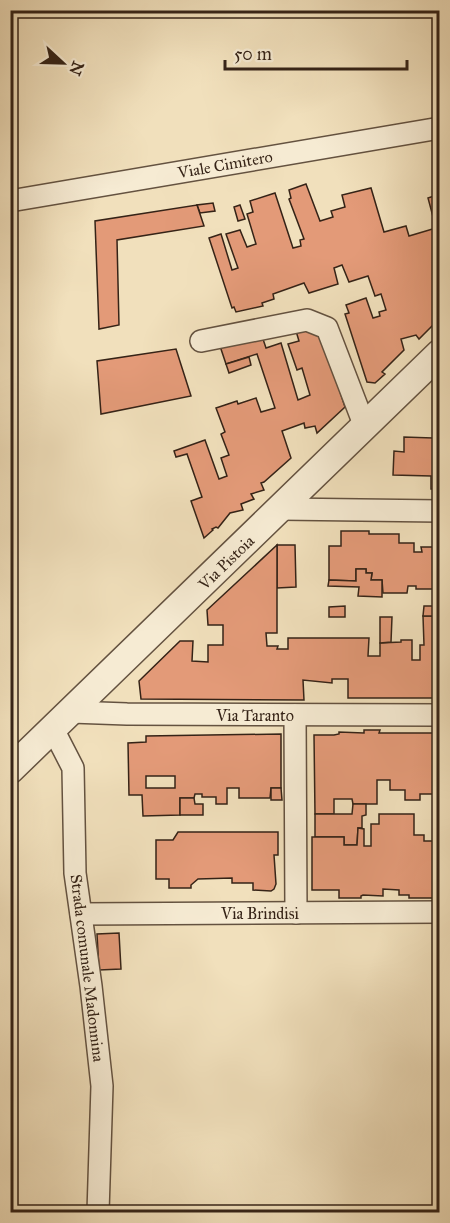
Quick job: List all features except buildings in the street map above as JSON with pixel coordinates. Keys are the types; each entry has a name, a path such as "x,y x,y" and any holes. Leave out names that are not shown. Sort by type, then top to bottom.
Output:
{"street":[{"name":"Viale Cimitero","path":"10,201 440,128"},
{"path":"201,341 307,320 327,328 365,427"},
{"name":"Via Pistoia","path":"10,770 440,353"},
{"path":"281,509 440,511"},
{"name":"Via Taranto","path":"62,720 127,714 440,715"},
{"path":"295,715 296,913"},
{"name":"Strada comunale Madonnina","path":"62,720 73,768 75,873 102,1086 99,1212"},
{"name":"Via Brindisi","path":"81,914 440,912"}]}
